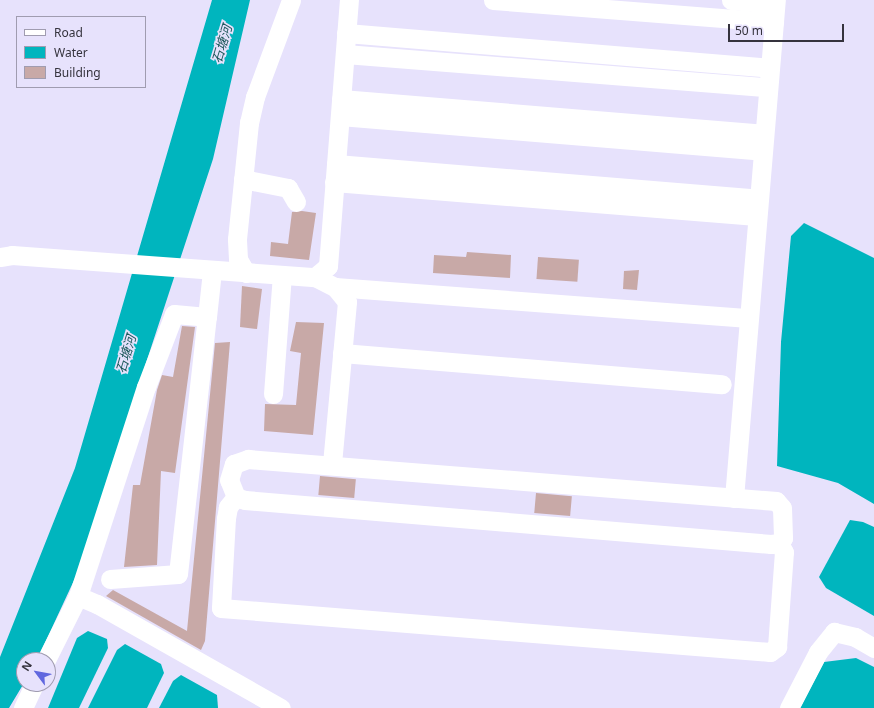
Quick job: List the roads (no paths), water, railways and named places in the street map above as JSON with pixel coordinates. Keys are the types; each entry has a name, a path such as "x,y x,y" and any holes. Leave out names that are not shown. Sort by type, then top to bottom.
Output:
{"street":[{"path":"246,273 238,259 237,239 249,123 255,97 291,0"},
{"path":"315,277 328,266 349,0"},
{"path":"493,0 775,9"},
{"path":"731,0 775,9"},
{"path":"734,498 775,9"},
{"path":"346,33 770,68"},
{"path":"345,54 768,87"},
{"path":"340,108 764,142"},
{"path":"335,173 758,207"},
{"path":"243,179 288,188 296,202"},
{"path":"0,257 86,261 315,277 335,287 749,318"},
{"path":"110,580 178,574 212,271"},
{"path":"273,394 282,275"},
{"path":"332,464 347,302 335,287"},
{"path":"50,652 78,596 146,387 174,314 207,317"},
{"path":"342,353 722,384"},
{"path":"236,497 231,488 230,472 234,464 248,459 332,464 776,501 782,508 783,538 779,543"},
{"path":"236,497 260,501 779,543"},
{"path":"236,497 228,507 226,518 220,608 770,652 777,647 784,552 779,543"},
{"path":"78,596 97,604 281,708"},
{"path":"789,708 818,652 834,632 855,637 874,648"},
{"path":"23,708 30,692"}],"water":[{"name":"石塘河","path":"212,0 250,0 213,159 76,576 41,652 16,652 16,692 19,692 9,708 0,708 0,657 75,468"},
{"path":"804,223 874,258 874,504 838,483 777,466 781,342 791,236"},
{"path":"850,520 863,522 874,527 874,616 826,588 819,577"},
{"path":"88,631 107,639 108,648 79,708 48,708 55,692 56,692 77,638"},
{"path":"125,644 161,664 164,673 147,708 88,708 117,650"},
{"path":"856,658 874,667 874,708 800,708 824,662"},
{"path":"181,675 217,695 218,708 159,708 173,681"}]}
